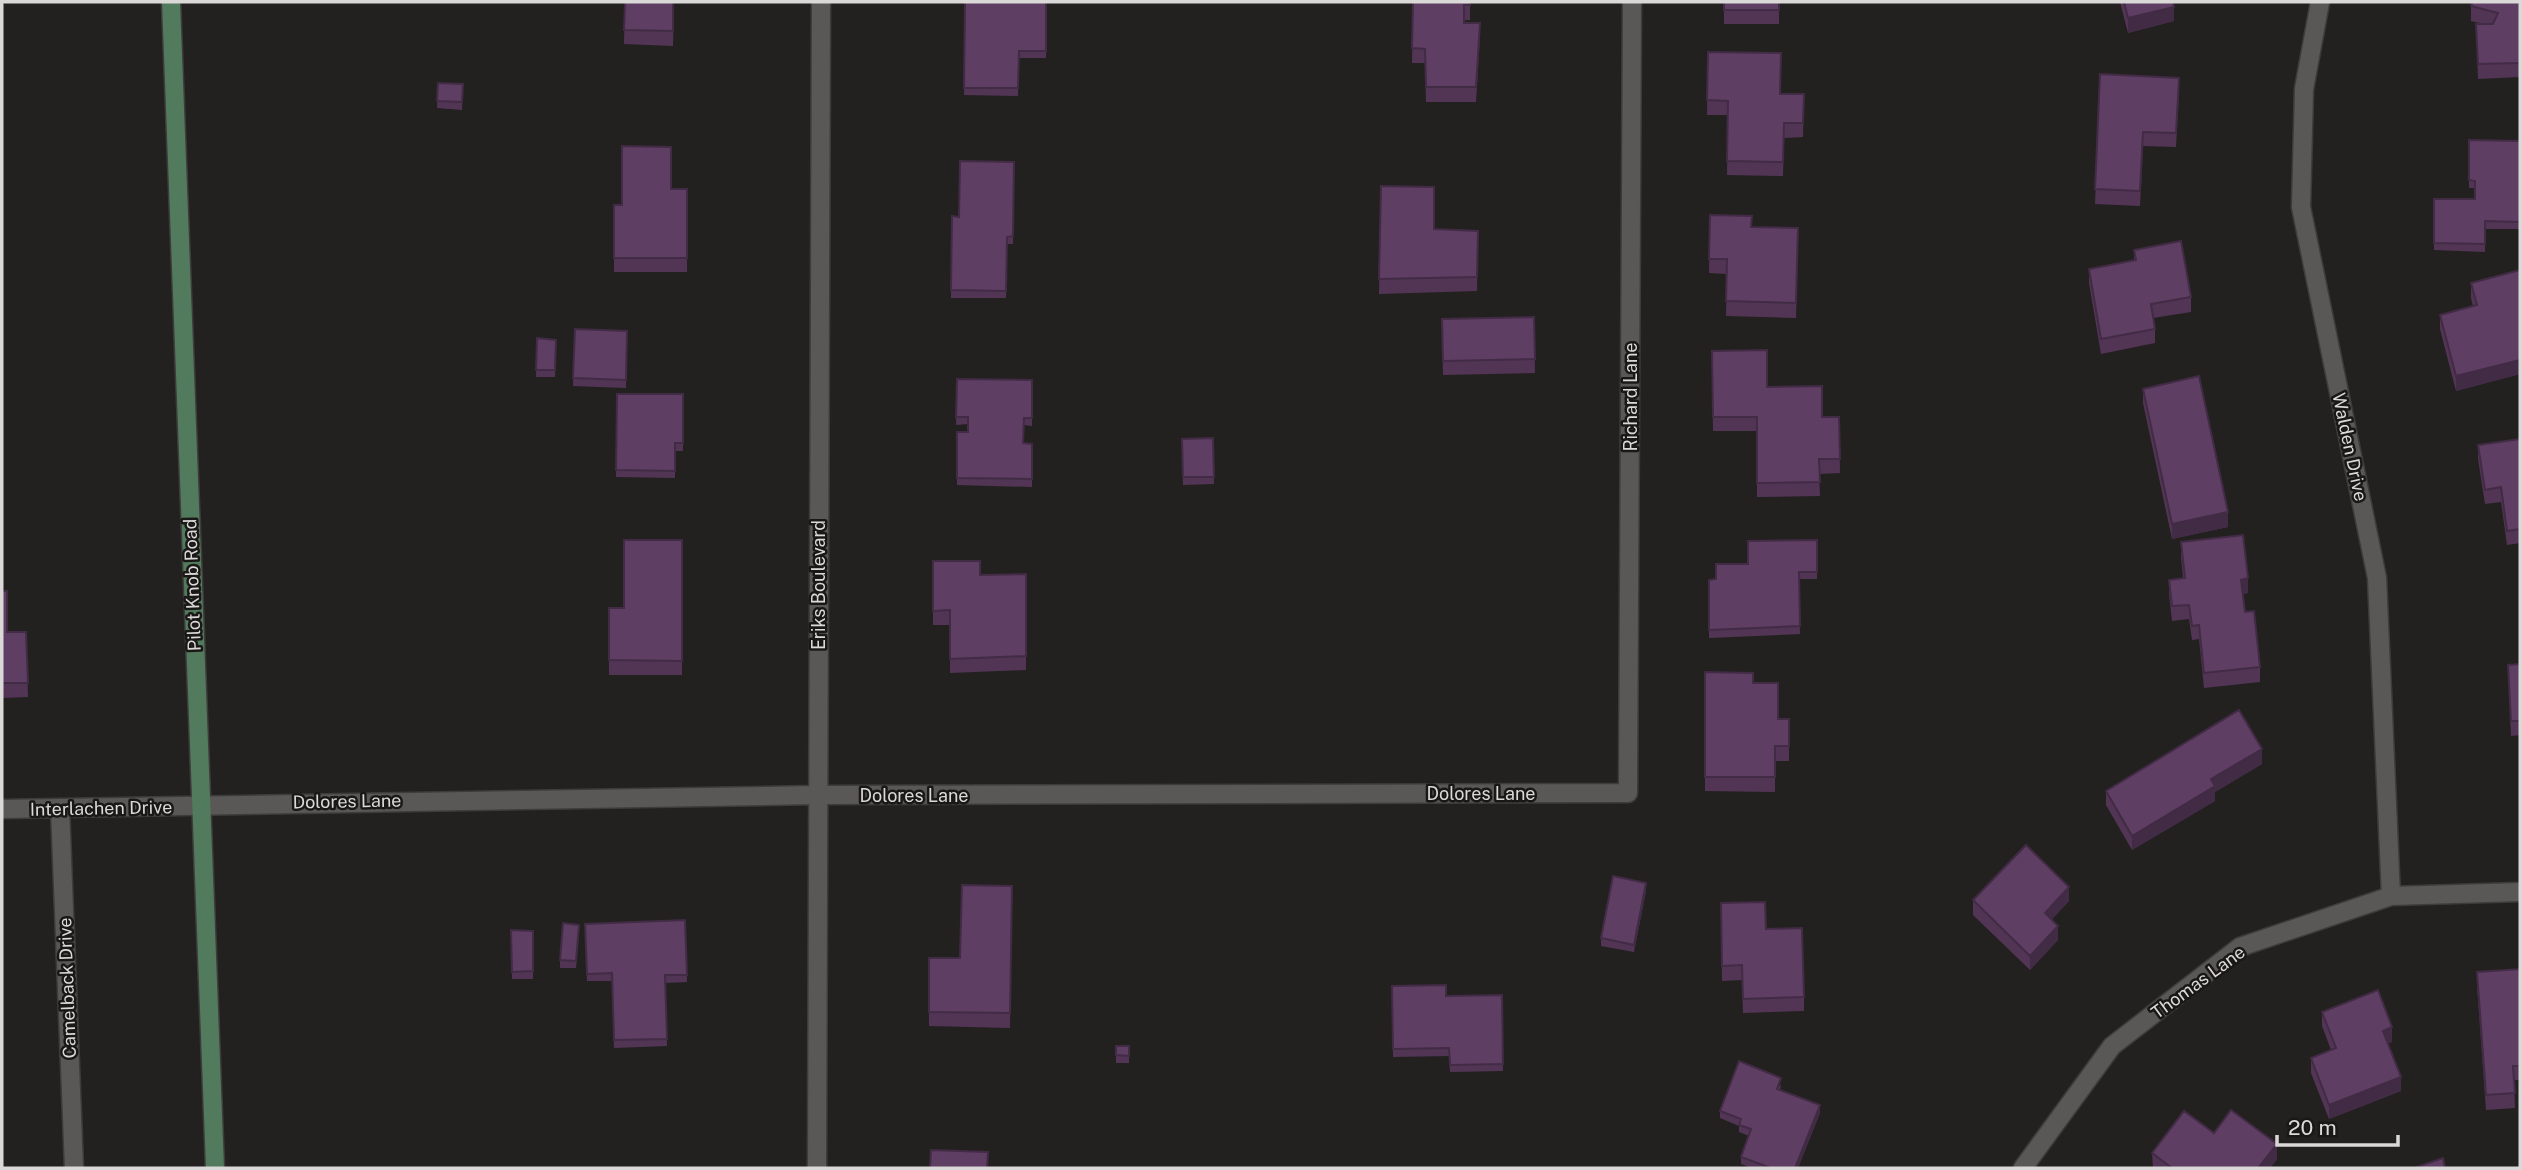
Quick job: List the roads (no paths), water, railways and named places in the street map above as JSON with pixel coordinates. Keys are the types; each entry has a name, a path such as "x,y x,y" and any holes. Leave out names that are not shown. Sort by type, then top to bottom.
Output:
{"main road":[{"name":"Pilot Knob Road","path":"171,2 215,1168"}],"street":[{"name":"Eriks Boulevard","path":"817,1168 821,2"},
{"name":"Richard Lane","path":"1628,793 1632,2"},
{"name":"Walden Drive","path":"2320,2 2304,89 2301,207 2377,578 2392,896"},
{"name":"Dolores Lane","path":"200,806 290,802 817,795 1628,793"},
{"name":"Interlachen Drive","path":"2,809 200,806"},
{"name":"Camelback Drive","path":"60,808 74,1168"},
{"name":"Thomas Lane","path":"2023,1168 2112,1046 2240,947 2392,896 2520,892"}]}
